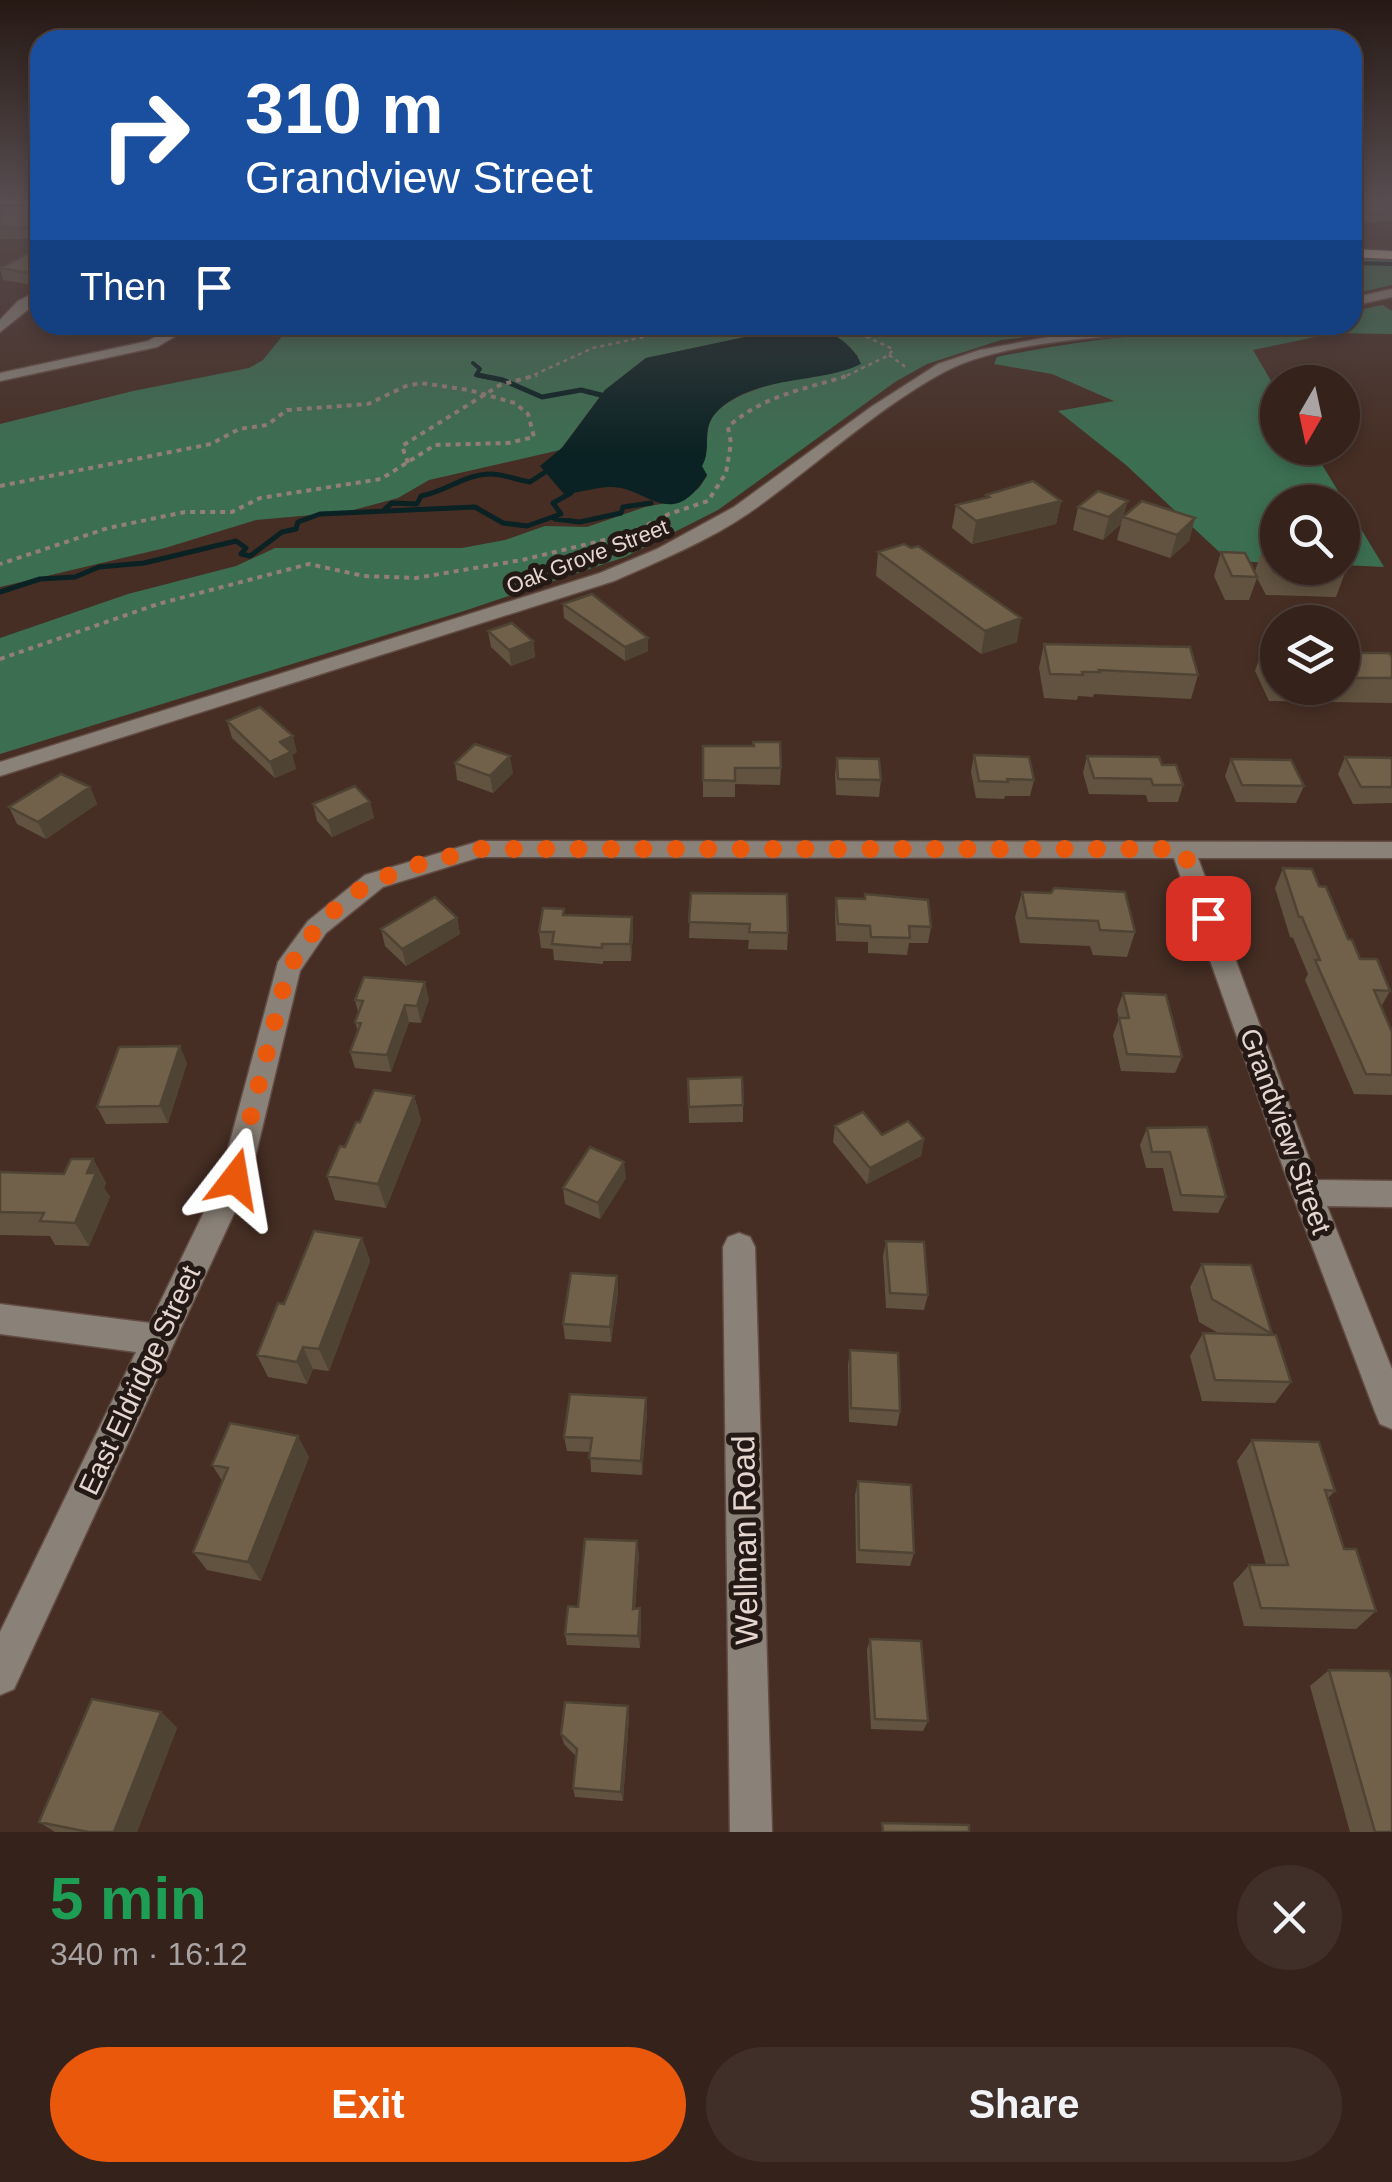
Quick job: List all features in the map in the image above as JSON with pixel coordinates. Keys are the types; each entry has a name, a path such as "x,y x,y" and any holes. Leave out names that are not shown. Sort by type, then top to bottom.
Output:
{"street":[{"path":"1362,300 1392,293"},
{"path":"0,328 30,300"},
{"path":"0,377 152,344 169,335"},
{"name":"Oak Grove Street","path":"0,769 607,577 663,554 740,511 876,410 943,367 980,354 1055,339 1101,335"},
{"name":"East Eldridge Street","path":"0,1675 235,1179 288,969 317,927 347,898 374,881 480,849 1392,850"},
{"name":"Grandview Street","path":"1183,849 1392,1412"},
{"path":"1308,1193 1392,1194"},
{"name":"Wellman Road","path":"739,1247 751,1832"},
{"path":"0,1319 158,1339"}],"path":[{"path":"408,463 402,446 409,439 500,385 531,377 593,348 653,335"},
{"path":"0,659 158,604 309,564 364,576 416,578 522,560 629,534 668,514 708,501 726,473 731,442 728,426 748,407 852,375 893,349 860,335"},
{"path":"0,486 18,478 52,478 72,469 211,444 239,429 267,425 287,410 312,412 329,404 363,405 416,383 488,394 521,406 531,421 534,437 508,443 435,445 381,480 260,498 232,512 185,512 108,528 0,564"}],"green space":[{"path":"1362,283 1392,285 1362,292"},
{"path":"1383,305 1392,311 1392,334 1362,333 1362,309"},
{"path":"283,335 754,335 646,358 605,390 560,450 429,480 398,498 346,512 256,520 165,548 0,587 0,424 133,391 249,368 263,360"},
{"path":"832,335 1042,335 1001,340 927,364 895,382 718,510 625,557 464,611 0,754 0,638 128,594 236,566 275,548 462,548 505,540 545,526 587,527 645,507 682,500 699,488 707,476 701,466 708,427 725,404 779,382 854,367 858,356"},
{"path":"1142,335 1324,335 1253,350 1262,365 1260,465 1322,465 1334,485 1260,485 1260,562 1229,561 1126,465 1058,411 1114,401 1052,374 994,364 997,357"},
{"path":"1360,527 1384,567 1360,566"}],"water":[{"path":"754,335 832,335 851,348 861,364 844,371 764,386 728,402 708,427 702,466 707,475 682,501 659,503 611,487 564,494 540,466 563,447 605,390 646,358"}],"building":[{"path":"1033,481 1061,501 976,521 956,505 989,497 986,495"},
{"path":"1098,491 1128,501 1109,517 1078,507"},
{"path":"1142,501 1195,518 1177,535 1123,517"},
{"path":"904,544 918,546 1021,618 985,631 878,552"},
{"path":"1221,552 1245,553 1257,577 1232,576"},
{"path":"592,594 648,638 625,647 563,604"},
{"path":"512,623 533,641 509,650 488,631"},
{"path":"1044,644 1190,647 1198,675 1099,670 1082,672 1083,675 1050,674"},
{"path":"1360,653 1389,653 1392,678 1360,678"},
{"path":"260,707 293,736 280,742 291,752 270,762 227,721"},
{"path":"753,742 780,742 781,768 735,768 735,781 703,780 703,746 754,746"},
{"path":"475,744 510,756 490,776 455,763"},
{"path":"974,755 1029,757 1034,780 979,781"},
{"path":"1087,756 1159,757 1162,765 1176,765 1183,785 1153,785 1151,779 1094,778"},
{"path":"1345,757 1392,758 1392,787 1361,787"},
{"path":"837,758 879,759 881,780 838,779"},
{"path":"1231,759 1291,760 1304,786 1242,785"},
{"path":"61,774 90,787 38,822 9,807"},
{"path":"355,786 370,802 328,821 313,804"},
{"path":"1283,868 1312,869 1319,886 1326,887 1360,959 1377,959 1390,991 1374,990 1392,1032 1392,1075 1366,1074 1315,960 1320,960 1299,917"},
{"path":"1054,888 1125,892 1135,932 1100,930 1098,921 1027,918 1022,892 1051,893"},
{"path":"691,893 787,894 788,933 749,932 750,924 689,922"},
{"path":"865,894 928,900 931,927 909,926 910,938 871,937 870,926 838,924 836,898 865,899"},
{"path":"435,897 457,918 402,949 381,929"},
{"path":"543,908 564,909 563,915 632,917 630,944 602,944 602,948 552,944 554,932 539,932"},
{"path":"364,977 425,982 417,1006 405,1005 387,1055 350,1052 361,1023 355,1022 363,1001 355,1000"},
{"path":"1123,993 1166,995 1182,1057 1127,1054 1119,1018 1129,1018"},
{"path":"180,1046 160,1106 97,1107 119,1047"},
{"path":"742,1077 743,1105 689,1107 688,1079"},
{"path":"374,1090 414,1096 378,1184 327,1176 340,1146 345,1147 356,1122 360,1122"},
{"path":"863,1112 882,1135 908,1121 924,1139 870,1168 835,1126"},
{"path":"1207,1127 1226,1197 1181,1195 1170,1152 1152,1152 1147,1128"},
{"path":"590,1147 624,1162 598,1203 563,1188"},
{"path":"71,1159 93,1159 87,1173 96,1173 75,1223 40,1221 44,1213 0,1212 0,1172 64,1174"},
{"path":"314,1231 362,1238 319,1349 303,1347 297,1362 257,1355 278,1303 284,1304"},
{"path":"886,1241 924,1242 928,1295 890,1293"},
{"path":"1202,1264 1251,1265 1272,1334 1212,1299"},
{"path":"571,1273 617,1276 610,1327 563,1324"},
{"path":"1203,1333 1276,1335 1291,1382 1215,1380"},
{"path":"850,1350 898,1353 900,1411 851,1408"},
{"path":"570,1394 646,1398 641,1461 589,1458 592,1438 564,1437"},
{"path":"230,1423 298,1436 248,1562 193,1552 228,1468 212,1465"},
{"path":"1252,1440 1319,1442 1335,1491 1325,1490 1344,1549 1356,1549 1376,1611 1261,1608 1249,1565 1288,1565"},
{"path":"858,1481 911,1485 914,1553 859,1550"},
{"path":"585,1539 637,1541 633,1609 640,1608 638,1636 565,1634 568,1606 578,1607"},
{"path":"870,1639 921,1641 928,1721 875,1719"},
{"path":"1329,1670 1389,1671 1392,1832 1375,1832"},
{"path":"92,1699 161,1712 114,1832 88,1832 39,1822"},
{"path":"565,1702 628,1706 621,1792 573,1788 577,1749 561,1734"},
{"path":"882,1823 969,1825 969,1832 883,1832"}],"waterway":[{"path":"473,363 480,369 476,375 491,378"},
{"path":"478,375 503,380 542,397 581,390 609,397"},
{"path":"385,509 392,503 417,504 421,496 472,477 495,474 530,482 553,467"},
{"path":"0,592 40,579 75,577 99,567 144,563 236,541 246,548 241,554 250,556 282,532 296,529 298,522 320,514 475,507 503,523 527,526 561,514 553,503 571,493"},
{"path":"555,519 580,522 621,513 623,507 651,503"}],"route":[{"path":"235,1179 288,969 317,927 347,898 374,881 420,864 480,849 1183,849 1208,918"}]}
